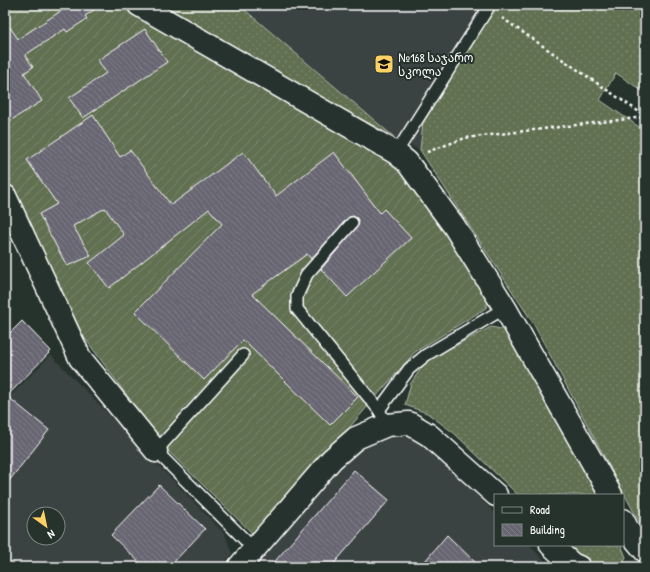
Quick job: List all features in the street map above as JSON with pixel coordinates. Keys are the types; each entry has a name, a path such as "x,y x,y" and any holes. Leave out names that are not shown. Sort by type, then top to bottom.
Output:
{"street":[{"path":"139,5 402,157 454,226 505,308 610,494"},
{"path":"5,196 80,358 156,451"},
{"path":"239,567 332,459 356,438 383,418 409,423 429,435 495,494"},
{"path":"624,522 629,532 645,551"},
{"path":"552,546 572,564 578,567"}],"lane":[{"path":"402,157 490,5"},
{"path":"352,223 307,274 297,296 297,309 383,418 410,369 426,355 505,308"},
{"path":"243,355 156,451 254,549"}],"path":[{"path":"502,18 645,117"},
{"path":"402,157 429,151 466,138 645,117"}],"shaded area":[{"name":"№168 საჯარო სკოლა","path":"239,5 497,5 423,123 420,150 394,137"},
{"path":"51,355 225,534 232,554 221,567 5,567 5,401"},
{"path":"415,436 494,512 494,546 530,546 551,567 254,567 356,451 390,437"}],"green space":[{"path":"5,5 121,5 405,166 490,294 486,308 415,352 255,536 167,450 76,326 5,178"},
{"path":"156,5 239,5 394,137"},
{"path":"497,5 645,5 645,93 616,73 600,100 645,131 645,527 643,529 533,323 420,150 423,123"},
{"path":"491,327 511,331 598,494 517,494 454,433 427,413 405,405 411,383 424,364 441,353"},
{"path":"570,546 621,546 626,557 622,567 592,567"}],"building":[{"path":"70,5 101,5 85,16 87,19 67,32 65,29 25,55 33,67 24,73 42,101 5,124 5,20 18,39"},
{"path":"145,29 167,62 83,118 69,98 106,73 98,60"},
{"path":"93,115 120,157 130,150 171,205 243,152 276,196 334,152 380,213 384,209 411,238 347,297 321,269 359,224 357,218 353,216 349,217 311,259 307,254 252,294 358,397 330,425 243,340 204,380 135,312 222,224 209,209 109,288 89,263 124,235 105,208 73,226 91,256 67,266 39,214 57,204 27,160"},
{"path":"22,321 51,351 7,396 49,430 5,486 5,338"},
{"path":"354,470 389,500 331,567 270,567"},
{"path":"159,485 205,529 169,567 144,567 111,535"},
{"path":"447,535 480,567 420,567"}],"place":[{"name":"№168 საჯარო სკოლა","path":"384,64"}]}
